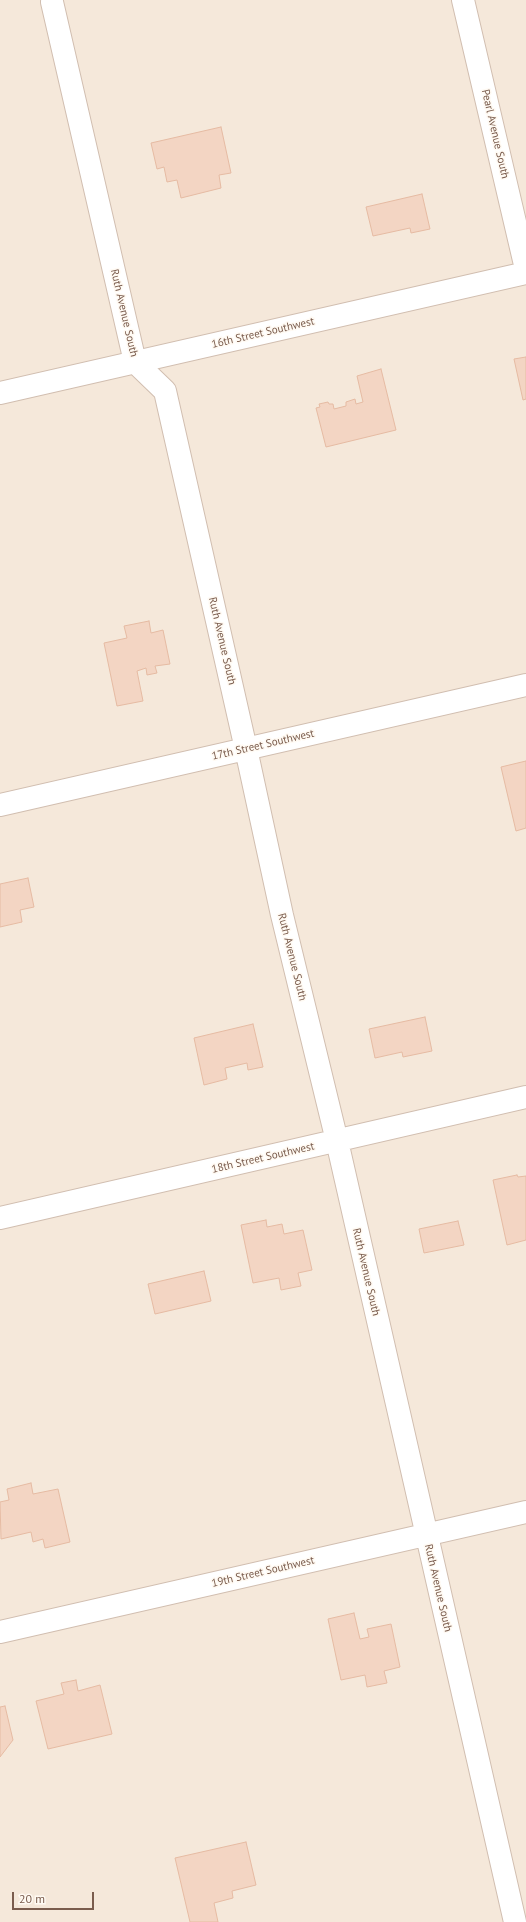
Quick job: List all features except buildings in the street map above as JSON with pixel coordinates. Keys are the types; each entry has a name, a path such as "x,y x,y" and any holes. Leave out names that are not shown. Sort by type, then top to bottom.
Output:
{"street":[{"name":"Pearl Avenue South","path":"463,0 526,269"},
{"name":"Ruth Avenue South","path":"52,2 135,362 165,392 282,915 337,1141 515,1922"},
{"name":"16th Street Southwest","path":"0,393 526,273"},
{"name":"17th Street Southwest","path":"0,805 526,685"},
{"name":"18th Street Southwest","path":"0,1218 526,1097"},
{"name":"19th Street Southwest","path":"0,1632 526,1512"}],"shaded area":[{"path":"0,0 526,0 526,1922 0,1922"}]}
